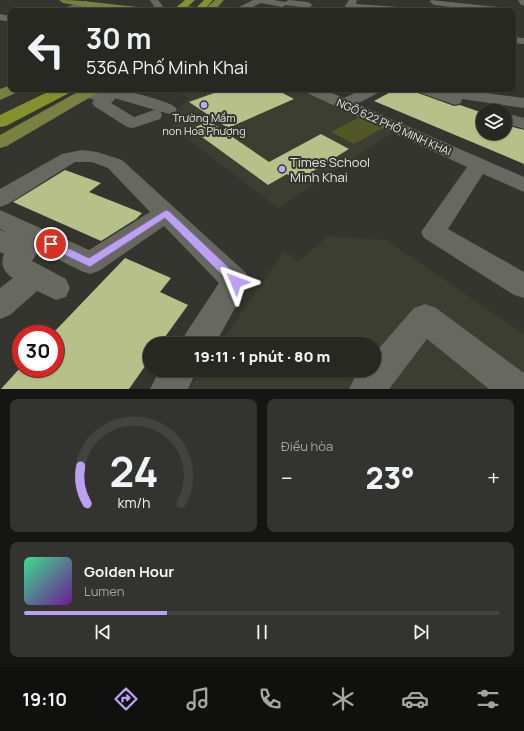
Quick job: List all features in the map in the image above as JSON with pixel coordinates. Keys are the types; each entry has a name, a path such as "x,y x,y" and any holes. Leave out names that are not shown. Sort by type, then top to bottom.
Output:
{"highway":[{"path":"178,5 191,0"},
{"path":"201,8 210,0"},
{"path":"0,108 33,92"},
{"path":"0,122 60,92"}],"main road":[{"path":"63,0 123,8"},
{"path":"211,8 220,0"},
{"path":"138,8 156,3 178,5"},
{"path":"100,6 106,8"},
{"path":"0,142 89,92"}],"street":[{"path":"242,8 259,0 308,6"},
{"path":"436,0 434,2 480,8"},
{"path":"472,0 487,1"},
{"path":"73,8 86,4"},
{"path":"350,5 366,8"},
{"path":"96,92 107,99 100,103 133,123 161,112 149,102 102,92"},
{"name":"NGÕ 622 PHỐ MINH KHAI","path":"317,92 524,185"},
{"path":"344,104 369,92"},
{"path":"432,92 476,108"},
{"path":"449,92 523,102"},
{"path":"511,92 523,102"},
{"path":"512,120 524,124"},
{"path":"0,199 70,158 82,154 94,156 115,164 236,282 201,337"},
{"path":"479,165 433,232 524,286"},
{"path":"0,219 90,263 166,213"},
{"path":"0,240 24,253 11,263 45,283 0,306"},
{"path":"367,389 425,318 517,389"},
{"path":"168,389 176,377"}],"shaded area":[{"name":"Times School Minh Khai","path":"312,92 397,130 278,208 170,126 192,118 175,112 190,98 175,93"},
{"path":"328,236 386,240 524,334 524,389 189,389 197,377 381,377 381,337 225,337 284,251 298,262"}],"green space":[{"path":"360,117 383,128 354,144 331,132"}],"building":[{"path":"217,92 281,92 294,99 228,128 189,102"},
{"path":"390,92 417,92 454,106 460,105 476,111 476,140 512,140 512,127 524,130 524,164 374,101"},
{"path":"209,121 269,162 321,134 349,149 297,181 287,174 268,185 191,129"},
{"path":"65,170 101,183 89,192 142,213 136,219 101,241 13,202"},
{"path":"125,258 171,278 160,292 188,305 165,337 143,337 143,369 129,389 1,389 12,377 64,377 64,325 61,325"}],"place":[{"name":"Trường Mầm non Hoa Phượng","path":"204,105"},
{"name":"Times School Minh Khai","path":"282,169"}],"route":[{"path":"51,244 90,263 166,213 236,282"}]}
